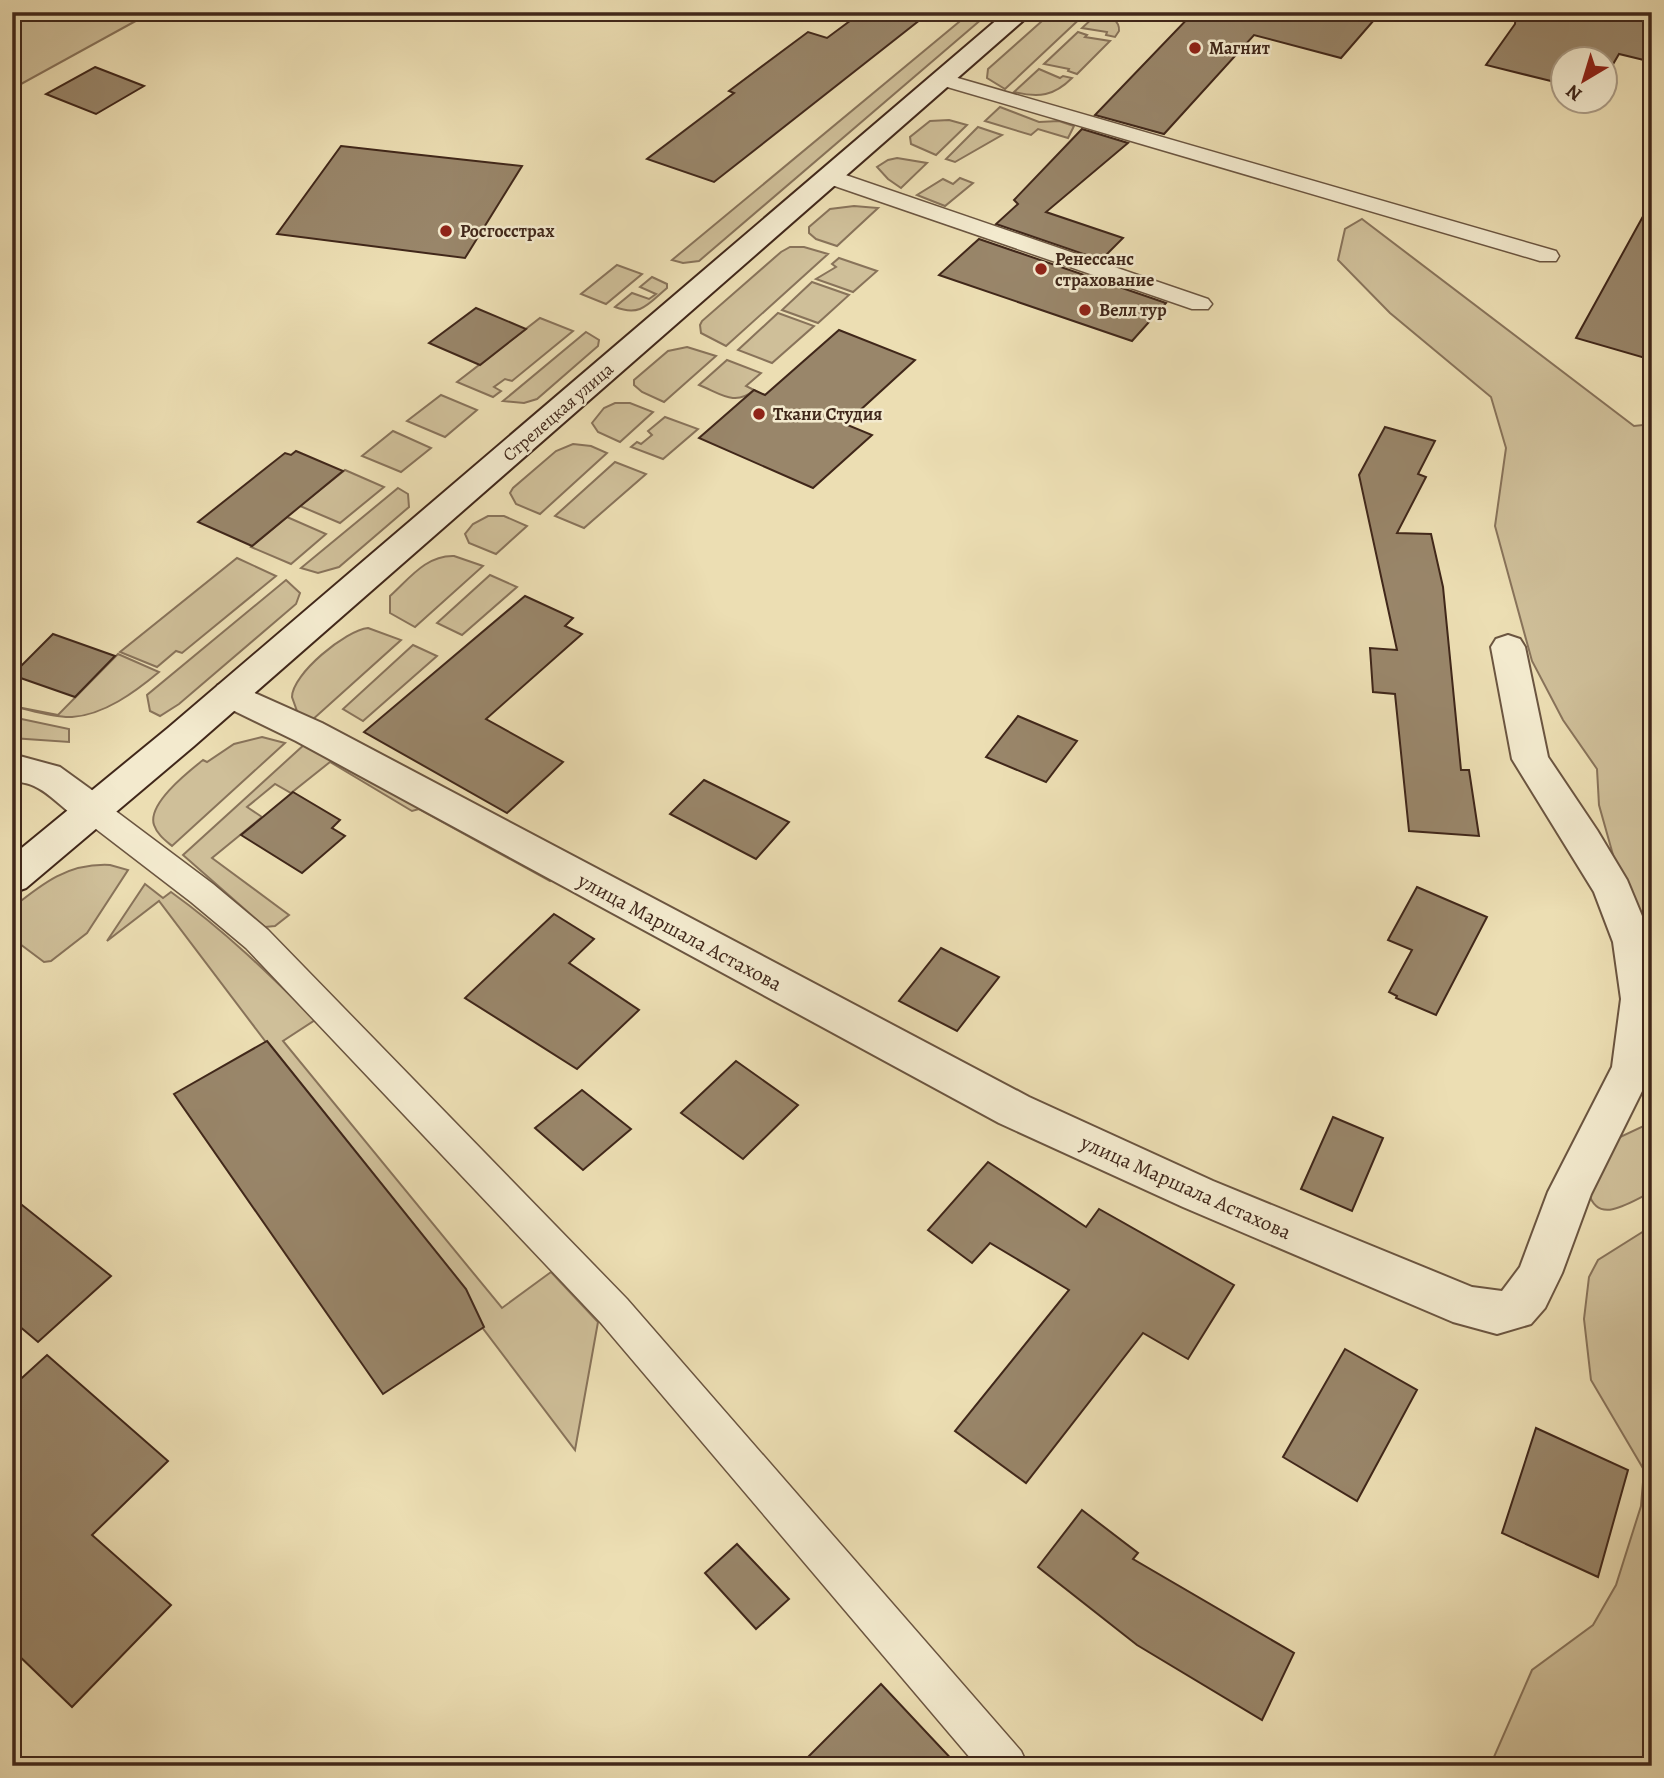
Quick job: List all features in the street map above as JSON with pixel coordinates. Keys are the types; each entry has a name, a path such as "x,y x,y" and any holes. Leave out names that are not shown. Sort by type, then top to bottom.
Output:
{"street":[{"name":"Стрелецкая улица","path":"12,878 94,811 1021,12"},
{"name":"улица Маршала Астахова","path":"230,694 309,732 1014,1110 1210,1200 1469,1307 1497,1313 1515,1309 1528,1294 1540,1273 1570,1192 1633,1067 1642,999 1633,942 1613,890 1584,840 1530,759 1508,647"},
{"path":"12,767 47,776 94,811"}],"lane":[{"path":"944,80 1548,256"},
{"path":"831,177 1200,304"},
{"path":"94,811 202,893 257,939 614,1311 1006,1766"}],"shaded area":[{"path":"12,12 152,12 12,89"},
{"path":"971,12 990,12 699,261 683,263 672,260"},
{"path":"1087,12 1005,89 987,78 988,69 1051,13"},
{"path":"1098,13 1118,24 1119,31 1115,37 1106,35 1107,32 1082,28"},
{"path":"1078,32 1087,35 1085,37 1110,41 1077,74 1068,71 1069,69 1044,64"},
{"path":"1039,69 1060,78 1072,78 1059,89 1046,94 1014,92"},
{"path":"1000,107 1039,122 1059,121 1074,126 1068,138 1038,129 1031,135 985,121"},
{"path":"949,120 967,125 936,155 911,144 910,137 930,121"},
{"path":"978,127 1002,135 955,162 946,159"},
{"path":"897,158 927,163 901,188 877,167"},
{"path":"960,178 973,183 945,206 917,195 943,179 953,184"},
{"path":"854,206 878,208 837,246 816,239 809,233 809,227 830,209"},
{"path":"1362,219 1634,426 1652,424 1652,932 1636,909 1615,862 1599,805 1597,769 1563,720 1532,661 1495,526 1506,448 1491,397 1390,313 1338,260 1345,229"},
{"path":"790,247 804,247 828,254 726,346 701,333 702,321"},
{"path":"839,258 877,271 853,292 816,279 836,267 832,264"},
{"path":"617,265 642,274 606,304 581,294"},
{"path":"652,277 667,284 667,288 649,304 638,310 615,307 632,293 649,299 656,294 640,287"},
{"path":"812,282 849,295 818,323 782,310"},
{"path":"778,313 814,326 772,363 738,350"},
{"path":"540,318 573,331 512,381 505,379 494,387 501,391 493,397 457,382"},
{"path":"586,332 599,340 598,346 537,399 524,403 503,401"},
{"path":"687,347 716,356 664,402 642,392 634,385 634,380 668,351"},
{"path":"727,360 761,373 746,386 754,390 740,398 734,398 699,385"},
{"path":"441,395 477,410 445,437 407,421"},
{"path":"615,403 630,403 653,412 620,442 598,432 592,423 604,408"},
{"path":"665,417 698,429 663,459 631,447 637,442 641,444 652,435 648,431"},
{"path":"393,431 431,448 401,472 362,456"},
{"path":"573,444 591,446 607,453 540,514 516,504 510,493 513,488 556,451"},
{"path":"615,462 646,474 584,528 555,516"},
{"path":"345,470 384,487 340,523 300,506"},
{"path":"398,488 408,494 409,507 339,567 318,573 301,568"},
{"path":"488,516 504,516 527,526 496,554 469,543 465,534 473,524"},
{"path":"287,517 326,534 291,564 251,547"},
{"path":"454,556 483,566 415,627 390,613 390,596 411,576 435,559"},
{"path":"237,558 276,576 182,653 176,651 157,667 120,652"},
{"path":"490,575 517,587 462,635 437,623"},
{"path":"286,580 300,593 296,604 179,704 160,716 150,711 147,695"},
{"path":"368,628 401,640 311,721 297,711 292,697 294,688 310,666 347,636"},
{"path":"413,645 437,656 363,721 343,709"},
{"path":"118,654 159,672 118,701 84,715 57,716 12,706 58,715"},
{"path":"12,717 69,729 69,742 12,738"},
{"path":"262,737 285,743 172,846 162,837 154,825 153,817 162,798 179,780 203,760 207,762 234,744"},
{"path":"306,743 553,878 550,881 419,809 412,811 330,762 291,793 275,784 247,807 262,817 212,858 289,915 275,926 265,927 183,855"},
{"path":"110,865 128,870 87,933 51,961 44,962 12,938 12,908 34,890 57,876 81,867"},
{"path":"145,884 163,898 171,892 228,937 315,1020 283,1041 502,1308 551,1272 598,1322 575,1450 159,901 107,941"},
{"path":"1652,1122 1652,1192 1616,1208 1600,1208 1589,1194 1618,1138"},
{"path":"1652,1226 1652,1766 1490,1766 1532,1670 1593,1625 1616,1585 1641,1506 1644,1470 1591,1380 1584,1319 1589,1277 1598,1260"}],"building":[{"path":"862,12 930,12 714,182 647,159 734,93 729,91 808,32 827,38"},
{"path":"1194,12 1381,12 1341,58 1254,35 1164,134 1095,115"},
{"path":"1516,12 1652,12 1652,62 1618,56 1618,46 1548,46 1548,80 1486,65 1515,24"},
{"path":"95,67 144,86 96,114 46,94"},
{"path":"1082,129 1128,143 1046,212 1123,238 1101,260 996,224 1018,204 1014,200"},
{"path":"341,146 522,166 465,258 277,234"},
{"path":"1652,200 1652,360 1576,338"},
{"path":"979,239 1166,303 1132,341 939,275"},
{"path":"476,308 526,329 480,365 429,343"},
{"path":"839,330 915,360 845,424 872,435 813,488 699,438 754,390 765,395"},
{"path":"1385,427 1435,441 1418,474 1426,477 1397,533 1431,534 1443,587 1461,770 1469,770 1479,836 1409,831 1395,694 1373,692 1370,648 1397,650 1359,475"},
{"path":"296,451 343,471 252,546 198,522 285,453 291,455"},
{"path":"525,596 573,618 565,626 582,634 486,719 563,762 507,813 364,732"},
{"path":"53,634 115,656 75,697 12,675"},
{"path":"1018,716 1077,741 1046,782 986,757"},
{"path":"704,780 789,822 756,859 670,814"},
{"path":"293,792 340,820 332,828 345,836 302,873 241,835"},
{"path":"1417,887 1487,917 1436,1015 1396,998 1397,996 1389,992 1412,950 1388,940"},
{"path":"554,914 594,939 569,963 639,1010 577,1069 465,998"},
{"path":"941,948 999,977 957,1031 899,1001"},
{"path":"267,1041 466,1289 484,1327 383,1394 174,1094"},
{"path":"736,1061 798,1105 743,1159 681,1113"},
{"path":"582,1090 631,1129 583,1170 535,1128"},
{"path":"1333,1117 1383,1138 1352,1211 1301,1189"},
{"path":"988,1162 1086,1227 1099,1209 1234,1285 1188,1359 1143,1333 1026,1483 955,1431 1069,1290 990,1243 972,1263 928,1230"},
{"path":"12,1197 111,1276 38,1342 12,1320"},
{"path":"1345,1349 1417,1390 1357,1501 1283,1457"},
{"path":"47,1355 168,1461 92,1535 171,1605 72,1707 12,1649 12,1387"},
{"path":"1536,1428 1628,1470 1598,1577 1502,1533"},
{"path":"1082,1510 1138,1553 1133,1559 1294,1653 1262,1720 1137,1645 1038,1567"},
{"path":"737,1544 789,1599 756,1629 705,1573"},
{"path":"881,1684 958,1766 799,1766"}],"place":[{"name":"Магнит","path":"1195,48"},
{"name":"Росгосстрах","path":"446,231"},
{"name":"Ренессанс страхование","path":"1041,269"},
{"name":"Велл тур","path":"1085,310"},
{"name":"Ткани Студия","path":"759,414"}]}
